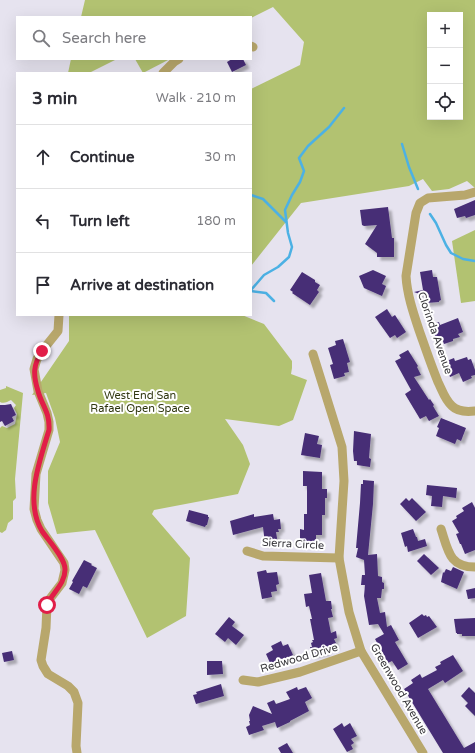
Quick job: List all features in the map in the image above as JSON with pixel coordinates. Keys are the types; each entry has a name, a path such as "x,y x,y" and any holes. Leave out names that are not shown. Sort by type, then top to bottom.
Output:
{"street":[{"path":"164,72 177,60"},
{"name":"Clorinda Avenue","path":"475,192 465,196 428,198 420,203 416,213 406,276 406,286 412,310 431,366 443,394 451,406 456,409 466,412 475,412"},
{"path":"59,316 58,332 42,351 37,359 34,370 38,391 49,422 49,430 36,474 34,509 37,520 42,529 64,563 65,570 62,583 47,605 46,628 41,660 48,674 68,686 74,692 78,703 77,753"},
{"name":"Greenwood Avenue","path":"313,354 342,447 344,481 339,558 349,612 361,651 423,753"},
{"path":"441,529 448,552 452,558 466,567 475,567"},
{"name":"Sierra Circle","path":"247,551 263,556 339,558"},
{"name":"Redwood Drive","path":"242,680 258,682 293,674 361,651"}],"green space":[{"path":"85,0 475,0 475,188 467,181 449,189 432,191 423,179 409,186 301,203 252,265 252,89 300,65 304,42 273,7 252,18 252,16 81,16"},
{"path":"71,60 115,60 91,72 68,72"},
{"path":"136,60 168,60 145,72 142,72"},
{"path":"475,230 475,301 461,303 452,241"},
{"name":"West End San Rafael Open Space","path":"69,316 244,316 264,324 292,361 291,374 307,380 293,420 279,426 225,419 243,445 250,464 238,494 154,510 152,514 190,558 186,616 147,638 95,530 57,534 48,503 48,471 60,442 55,418 46,393 32,395 69,341"},
{"path":"6,386 23,393 15,479 16,498 13,501 13,519 8,523 6,530 2,533 0,532 0,428 2,426 7,428 15,424 17,414 14,408 16,405 11,400 4,403 0,402 0,390 6,388"}],"building":[{"path":"230,60 244,60 246,65 232,72 227,62"},
{"path":"475,200 475,215 466,218 465,216 457,218 454,209"},
{"path":"388,207 392,238 394,238 394,257 377,257 377,253 365,244 377,225 362,225 360,210"},
{"path":"373,270 386,276 382,284 386,286 382,296 364,288 359,276"},
{"path":"432,270 433,277 437,277 441,300 439,302 426,303 425,296 414,292 423,290 420,272"},
{"path":"302,272 320,285 317,290 319,292 310,305 290,290"},
{"path":"387,309 392,317 395,315 406,332 397,338 395,335 390,338 375,317"},
{"path":"458,318 463,332 458,334 460,337 444,344 441,336 436,338 431,325 439,322 440,325"},
{"path":"343,339 350,362 347,363 349,372 344,373 345,376 334,379 330,365 333,364 328,348 336,345 335,341"},
{"path":"408,350 418,366 417,367 421,375 414,377 434,405 433,406 439,416 429,421 426,416 420,419 405,394 411,390 395,361 401,358 399,355"},
{"path":"467,357 468,360 471,359 475,370 475,375 463,382 459,373 450,377 444,362 454,358 455,361"},
{"path":"11,404 16,415 12,417 14,421 5,426 2,421 0,422 0,405"},
{"path":"441,418 466,428 461,441 457,439 455,444 436,436 439,428 437,427"},
{"path":"354,431 371,434 369,458 371,459 370,467 357,465 357,461 354,461"},
{"path":"305,433 319,436 317,444 322,445 320,458 301,455"},
{"path":"303,471 322,472 322,489 327,489 327,498 325,498 325,515 322,515 322,535 316,535 316,543 300,542 300,529 304,530 304,514 307,514 307,486 303,486"},
{"path":"363,480 374,481 368,555 377,554 378,576 382,577 382,582 384,583 381,598 377,598 380,613 385,612 387,627 391,625 399,640 395,642 408,664 398,670 392,661 388,663 375,639 384,634 378,624 369,625 364,596 365,585 361,585 362,575 365,575 364,560 356,557 358,548 356,548 361,484 363,484"},
{"path":"427,485 457,488 456,498 443,496 442,507 431,506 432,496 426,495"},
{"path":"406,498 409,501 412,498 426,512 416,521 400,504"},
{"path":"472,502 475,508 475,550 465,554 456,534 459,533 452,521 457,518 456,516 464,511 462,508"},
{"path":"189,510 208,515 207,525 205,527 186,521"},
{"path":"254,514 254,517 273,514 274,520 280,519 281,529 278,529 279,532 276,532 276,542 265,544 263,527 233,535 230,521"},
{"path":"413,529 418,541 425,539 427,546 408,552 401,533"},
{"path":"424,554 439,568 431,575 417,561"},
{"path":"84,560 97,568 87,588 83,586 79,594 69,589"},
{"path":"453,567 464,572 457,589 441,582 443,572 444,573 446,569 451,571"},
{"path":"266,570 267,573 277,572 279,584 276,585 277,591 271,592 272,597 262,599 257,572"},
{"path":"321,573 326,601 331,601 333,617 328,618 331,633 336,631 337,638 334,639 336,646 326,649 327,652 312,655 310,647 312,647 312,640 314,640 310,619 312,619 309,606 306,607 304,594 312,593 309,575"},
{"path":"475,588 475,598 468,599 466,590"},
{"path":"422,614 424,616 426,615 427,617 429,616 437,627 418,638 409,623"},
{"path":"229,617 235,622 232,626 244,635 236,645 228,638 225,642 215,634"},
{"path":"475,618 475,636 462,636 462,634 456,633 454,619"},
{"path":"281,641 283,646 288,644 293,655 271,665 266,654 273,650 271,646"},
{"path":"12,651 14,660 4,662 2,653"},
{"path":"453,655 463,671 445,683 443,680 428,689 464,748 475,742 475,753 443,753 404,689 413,683 411,680 420,674 422,678 437,670 435,667 441,664 440,662"},
{"path":"207,661 222,661 223,674 207,675"},
{"path":"221,684 224,696 196,704 193,695 197,694 196,692"},
{"path":"297,687 298,690 306,687 312,698 305,702 309,711 277,728 275,722 262,726 264,730 249,735 246,727 250,725 249,715 253,706 272,714 267,703 274,700 276,704 290,699 286,692"},
{"path":"469,687 475,693 475,716 465,706 468,703 461,696"},
{"path":"342,723 344,727 350,723 357,736 351,739 354,743 351,745 353,749 347,752 333,729"},
{"path":"287,743 293,753 281,753 278,748"}],"waterway":[{"path":"252,289 264,275 278,267 289,257 292,247 288,233 285,210 300,182 304,171 299,158 308,146 329,127 344,108"},
{"path":"402,144 418,189"},
{"path":"252,195 263,199 286,222"},
{"path":"430,214 451,253 463,259 475,261"},
{"path":"252,291 266,293 274,301"}],"route":[{"path":"42,351 37,359 34,370 38,391 49,422 49,430 36,474 34,509 37,520 64,563 65,570 62,583 47,605"}]}
